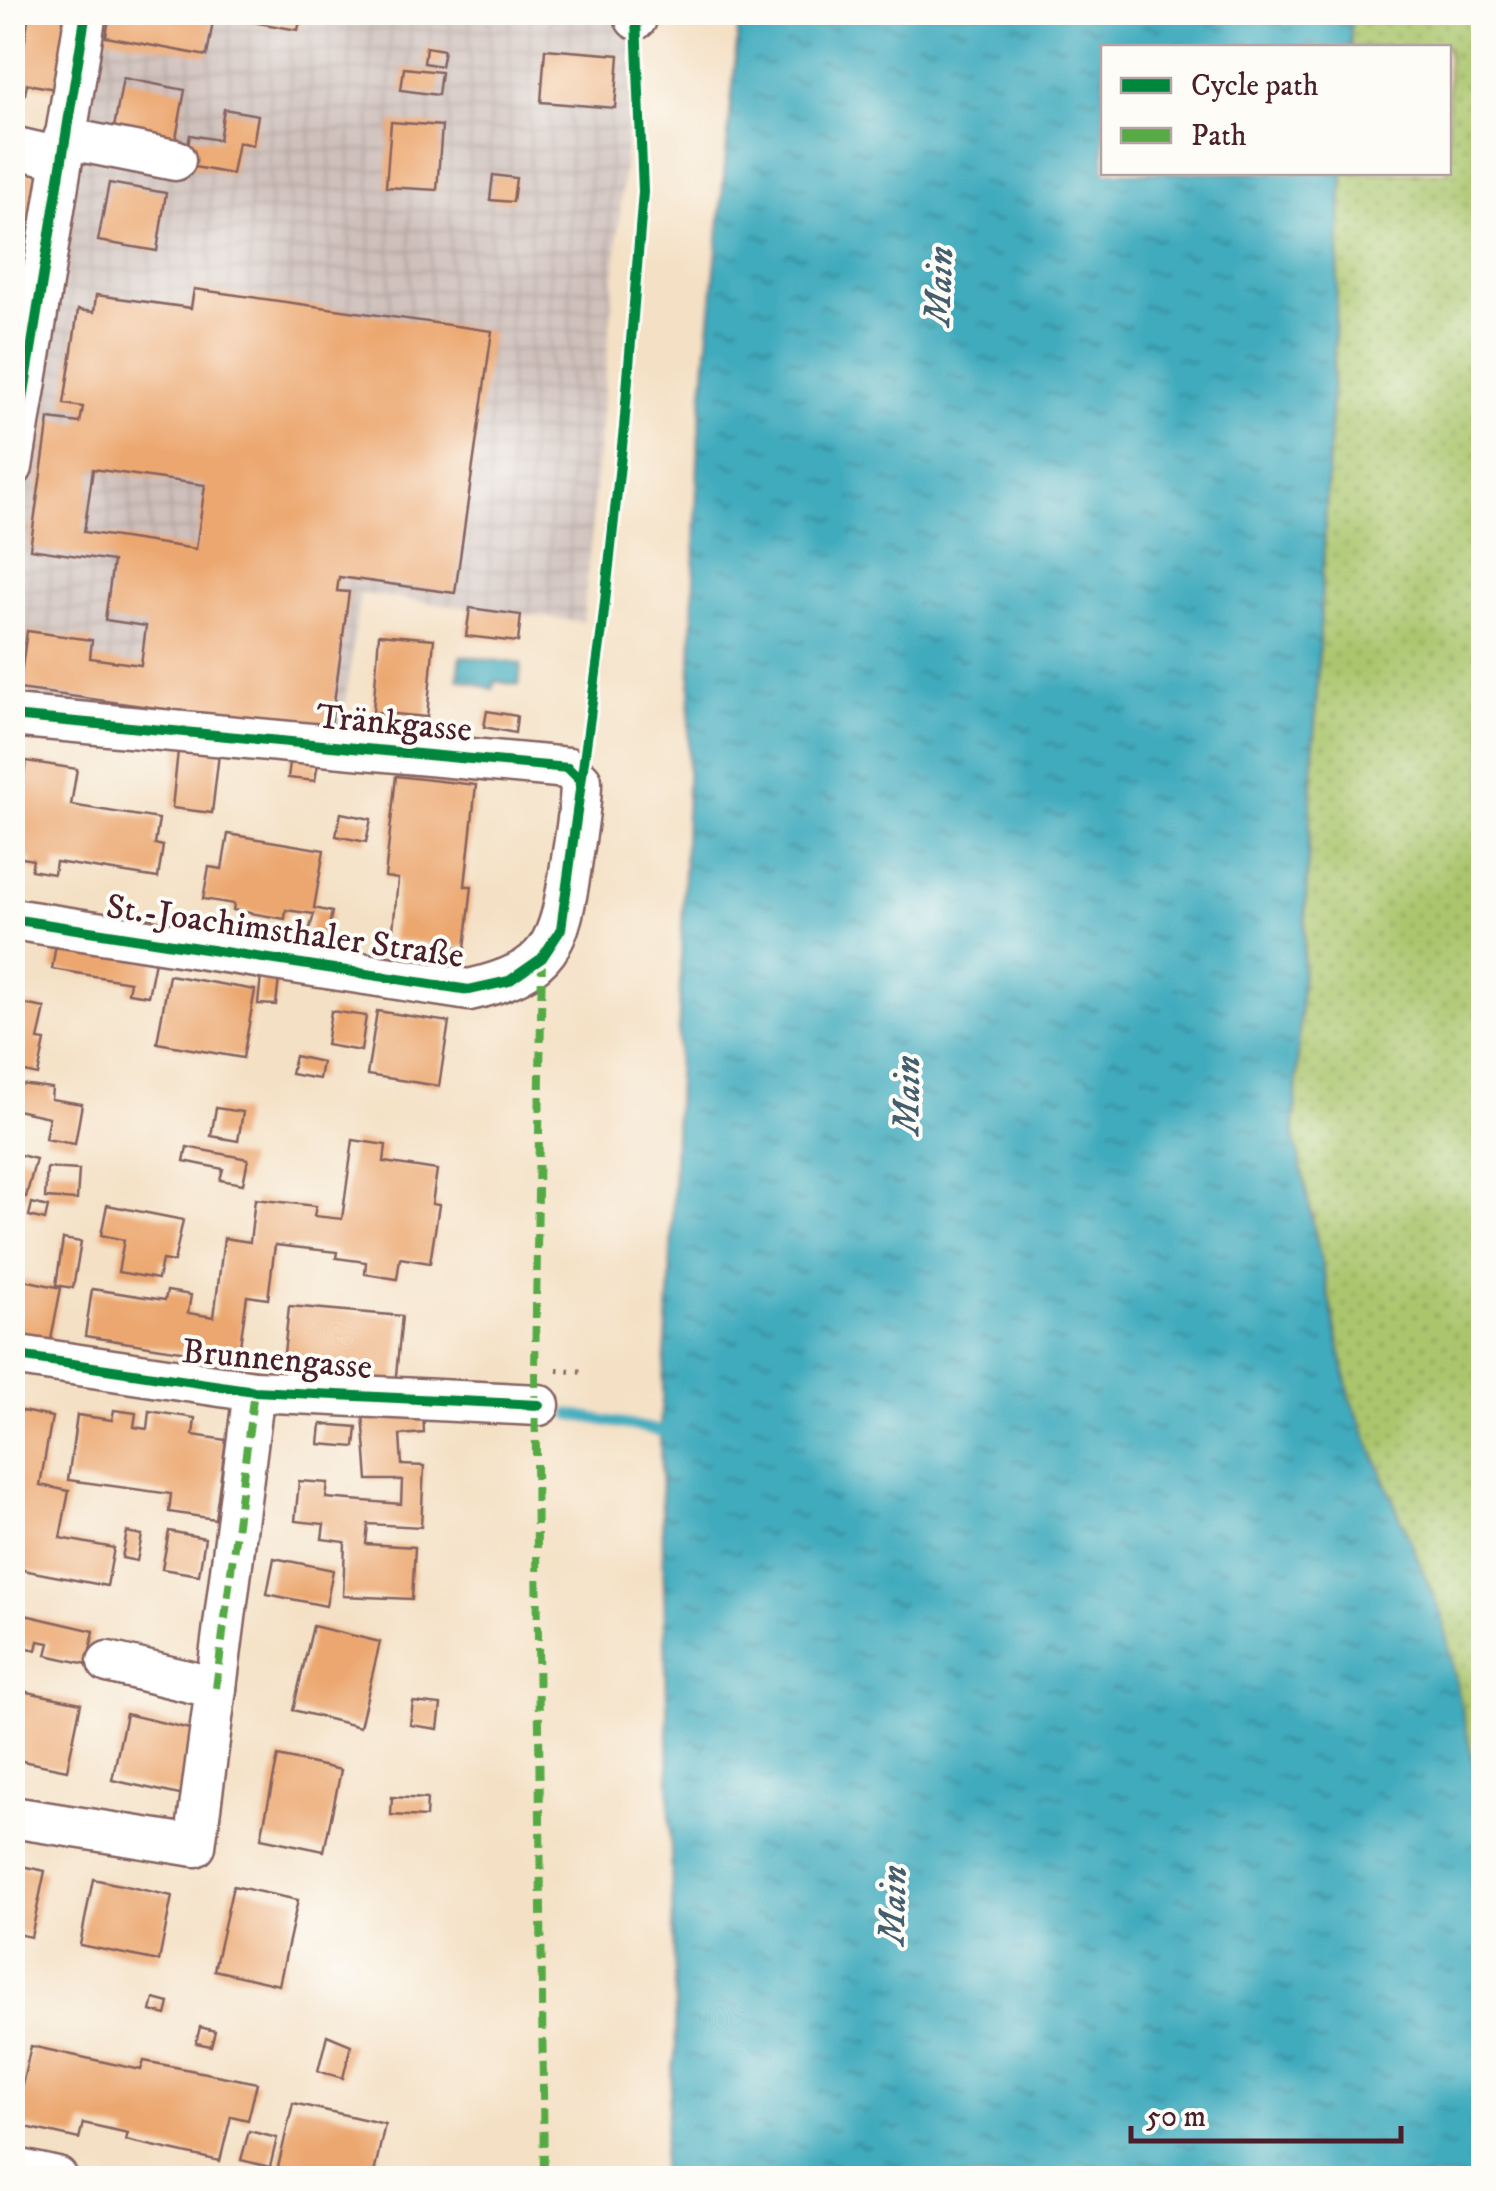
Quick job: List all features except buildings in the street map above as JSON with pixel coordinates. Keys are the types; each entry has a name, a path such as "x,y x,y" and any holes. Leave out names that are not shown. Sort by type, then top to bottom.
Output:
{"street":[{"path":"12,467 86,12"},
{"path":"12,147 176,160"},
{"name":"Tränkgasse","path":"12,716 568,768 582,781 581,802 561,929 542,958"},
{"name":"St.-Joachimsthaler Straße","path":"12,919 470,990 508,981 542,958"},
{"name":"Brunnengasse","path":"12,1355 254,1391 546,1387"},
{"name":"Brunnengasse","path":"12,1818 195,1846 254,1391"},
{"path":"108,1662 216,1688"},
{"path":"12,2168 56,2178"}],"path":[{"path":"546,1387 587,1372"}],"shaded area":[{"path":"86,13 638,13 583,622 360,594 341,734 13,702 13,465"}],"green space":[{"path":"1351,13 1483,13 1483,1808 1442,1617 1350,1397 1294,1134 1343,175 1451,175 1451,45 1350,45"}],"water":[{"name":"Main","path":"740,13 1351,13 1350,45 1101,45 1101,175 1343,175 1294,1134 1350,1397 1442,1617 1483,1808 1483,2178 660,2178 676,2047 660,1431 670,1283 699,435"},
{"path":"461,656 521,664 519,685 495,681 493,689 458,678"}],"waterway":[{"path":"570,1414 660,1431"}],"marked path":[{"path":"542,958 535,1369 544,2178"},
{"path":"216,1688 254,1391"}],"cycle path":[{"path":"12,467 86,12"},
{"path":"1480,12 1484,216"},
{"path":"12,919 469,990 509,981 542,958 561,929 602,629 624,428 643,192 636,19"},
{"path":"12,716 568,768 581,781"},
{"path":"12,1355 254,1391 539,1405"}]}
